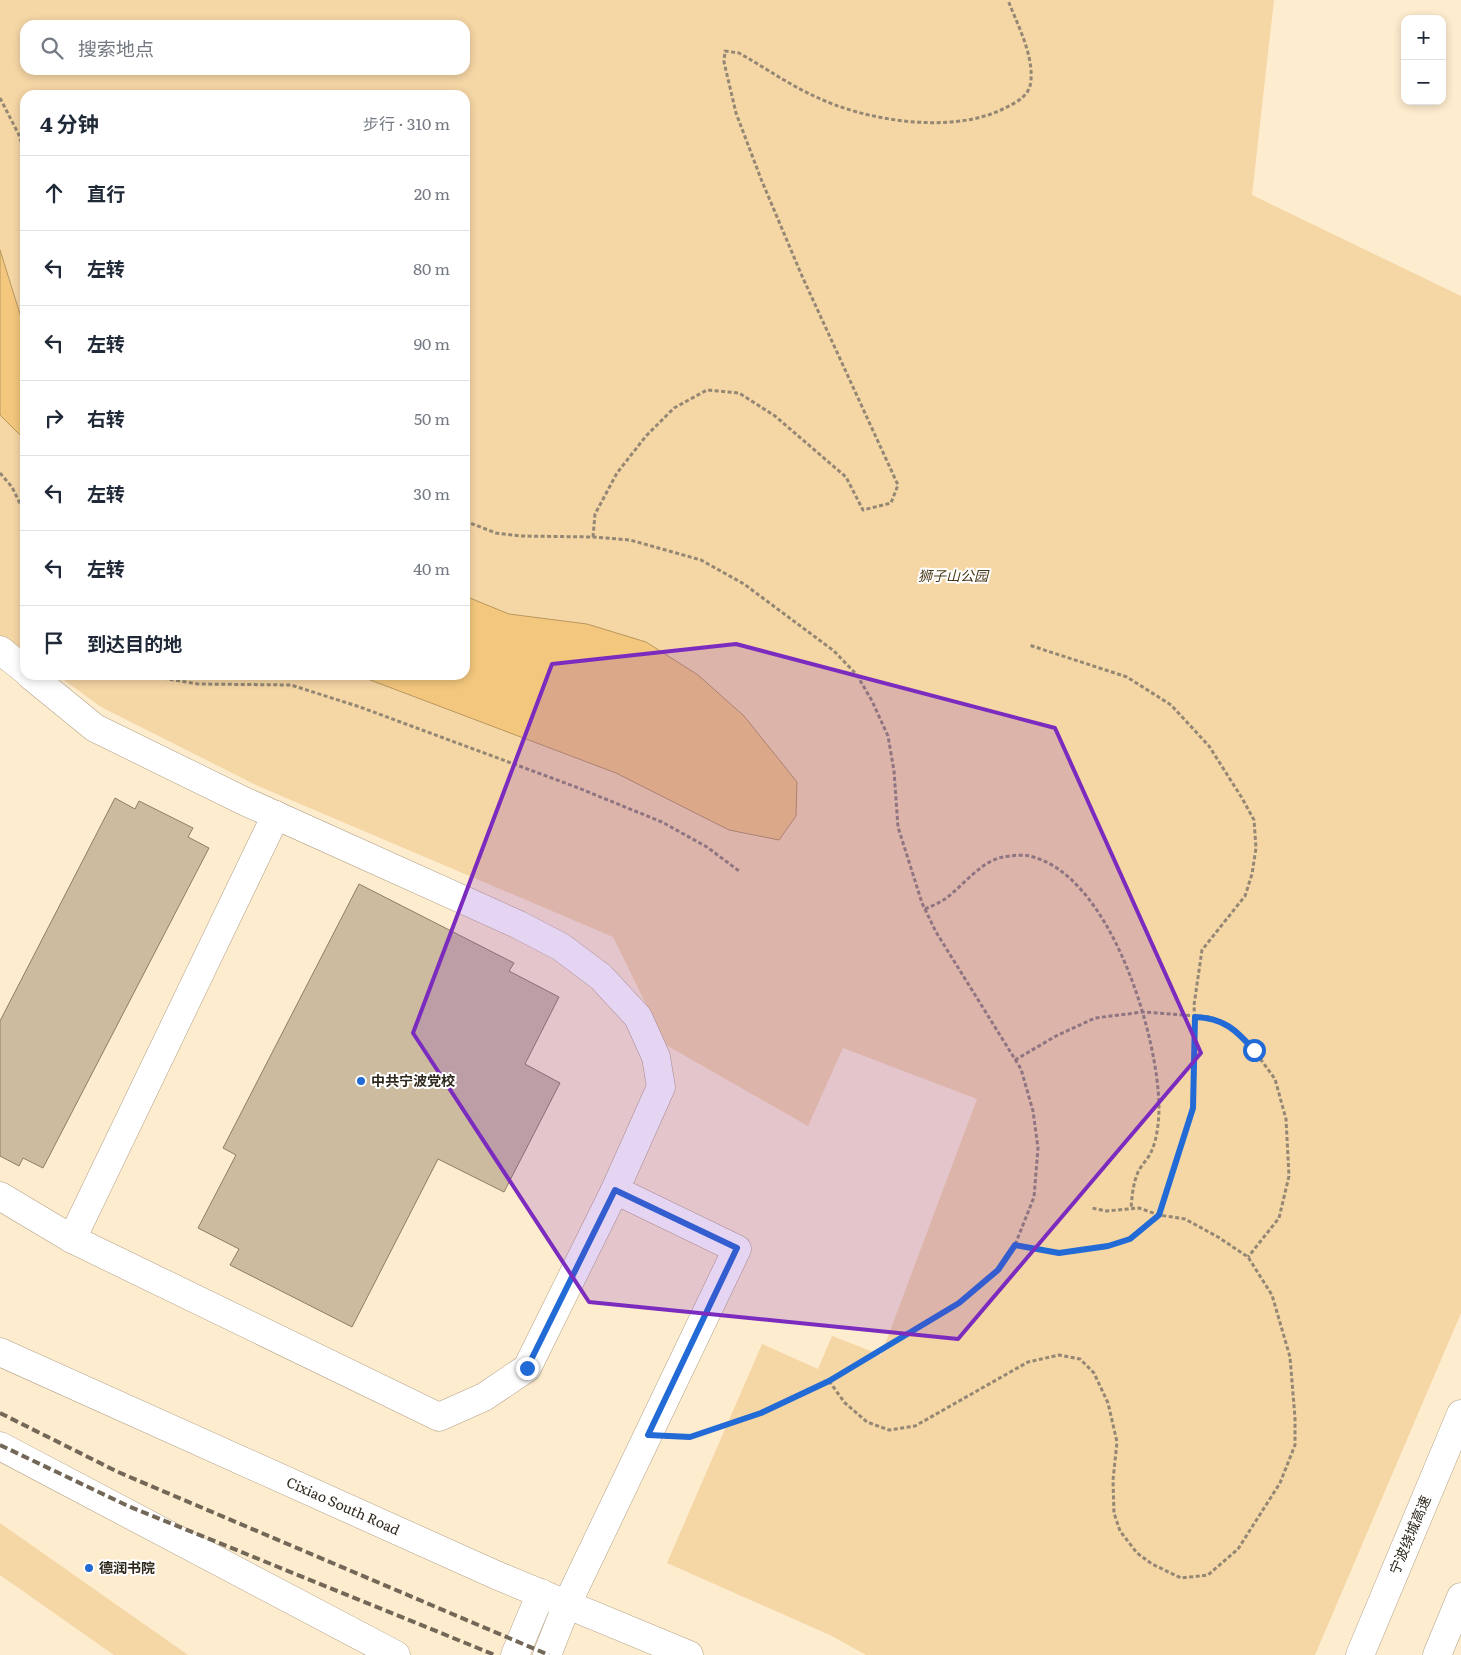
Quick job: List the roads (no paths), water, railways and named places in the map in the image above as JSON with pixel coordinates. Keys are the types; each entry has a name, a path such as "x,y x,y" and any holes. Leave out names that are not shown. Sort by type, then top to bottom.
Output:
{"main road":[{"path":"0,650 20,666"},
{"path":"0,1196 72,1239 439,1417 484,1397 527,1368 615,1190 661,1087 656,1057 638,1018 601,977 561,947 519,925 276,815 95,728 36,680"},
{"path":"72,1239 276,815"},
{"path":"548,1655 567,1604 737,1248 615,1190"},
{"name":"Cixiao South Road","path":"0,1352 541,1593 689,1655"},
{"name":"宁波绕城高速","path":"1360,1655 1461,1414"},
{"path":"0,1446 396,1655"},
{"path":"515,1655 541,1593"},
{"path":"1436,1655 1461,1597"}],"railway":[{"path":"0,1413 118,1472 549,1655"},
{"path":"0,1445 128,1506 495,1655"}],"place":[{"name":"中共宁波党校","path":"361,1081"},
{"name":"德润书院","path":"89,1568"}],"park label":[{"name":"狮子山公园","path":"953,576"}]}
